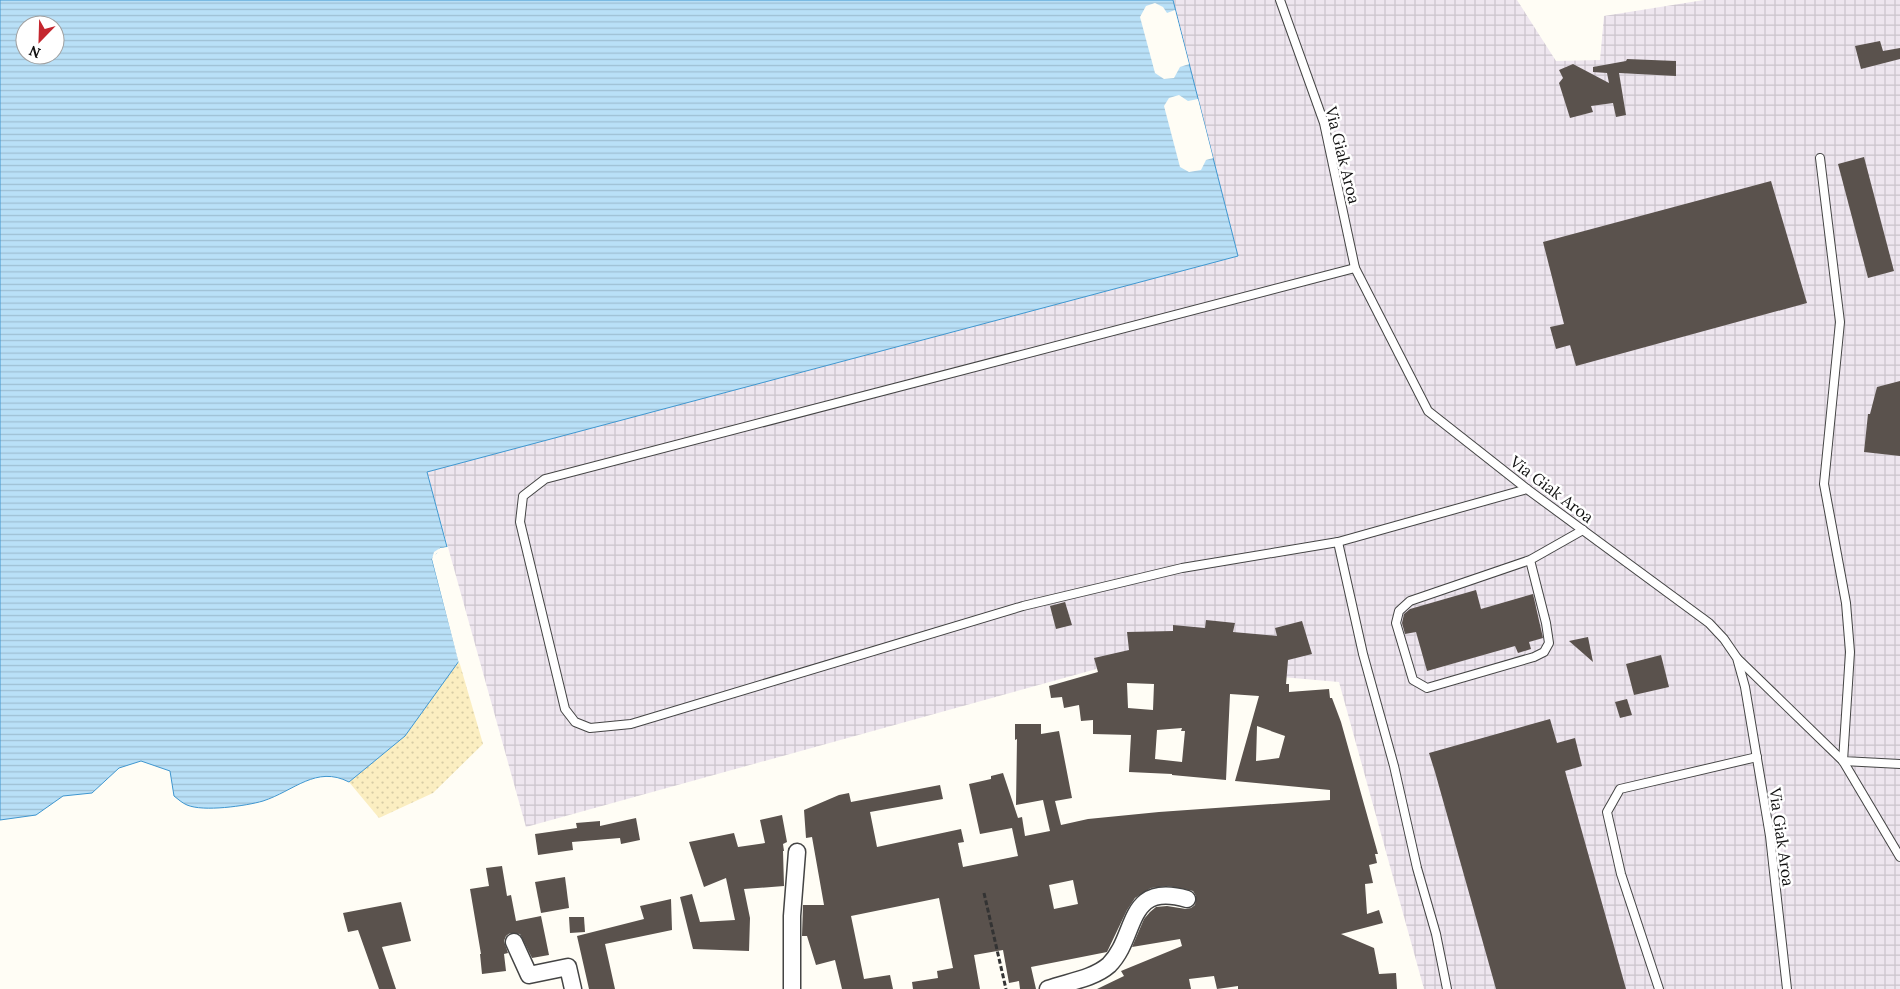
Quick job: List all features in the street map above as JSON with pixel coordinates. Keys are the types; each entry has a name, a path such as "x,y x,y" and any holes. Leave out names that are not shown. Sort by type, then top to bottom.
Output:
{"street":[{"path":"792,989 792,916 797,852"},
{"path":"1048,989 1090,976 1108,966 1118,954 1131,921 1139,907 1158,896 1175,896 1187,899"},
{"path":"514,942 529,975 568,967 574,989"}],"lane":[{"name":"Via Giak Aroa","path":"1280,0 1324,124 1355,268 1428,411 1527,489 1709,623 1724,639 1737,658 1745,687 1770,836 1787,989"},
{"path":"1820,158 1840,322 1824,484 1846,603 1850,652 1843,761"},
{"path":"1355,268 545,479 524,496 520,522 565,709 575,722 590,728 631,724 1023,606 1182,568 1338,542 1527,489"},
{"path":"1530,560 1546,623 1549,644 1544,652 1534,657 1436,687 1427,688 1413,680 1396,623 1399,611 1410,601 1530,560 1583,530"},
{"path":"1338,542 1363,654 1394,766 1416,868 1436,934 1448,989"},
{"path":"1737,658 1843,761 1900,857"},
{"path":"1659,989 1621,874 1607,812 1620,789 1756,757"},
{"path":"1843,761 1900,764"}],"path":[{"path":"984,893 1006,989"}],"shaded area":[{"path":"1173,0 1517,0 1556,61 1600,60 1604,16 1704,0 1900,0 1900,989 1424,989 1339,682 1190,669 1129,660 526,827 427,472 1238,256"}],"sand":[{"path":"459,661 483,744 433,793 379,818 349,782 405,736"}],"water":[{"path":"0,0 1173,0 1238,256 427,472 447,547 440,548 432,559 459,661 405,736 349,782 326,776 315,778 274,797 246,805 203,808 187,805 174,796 170,771 141,761 119,768 92,793 63,796 36,815 0,820"}],"pier":[{"path":"1155,3 1163,7 1167,13 1175,10 1189,64 1180,67 1174,78 1164,79 1155,73 1140,17 1146,6"},
{"path":"1179,95 1188,101 1198,99 1213,158 1206,160 1201,170 1189,172 1180,167 1164,106 1169,98"},
{"path":"447,547 448,549 441,550 436,554 435,559 461,660 459,664 432,559 434,552 440,548"}],"building":[{"path":"1880,41 1883,51 1900,48 1900,59 1861,69 1855,46"},
{"path":"1627,59 1676,61 1676,76 1619,73 1626,115 1616,117 1613,103 1591,106 1593,112 1570,118 1559,83 1563,78 1559,70 1573,64 1609,83 1607,73 1593,72 1593,67 1626,61"},
{"path":"1864,157 1894,271 1868,278 1838,164"},
{"path":"1771,181 1807,303 1576,366 1570,345 1556,349 1550,327 1564,324 1543,242"},
{"path":"1900,381 1900,456 1864,452 1868,414 1870,414 1877,387"},
{"path":"1476,590 1481,609 1533,594 1543,638 1529,642 1531,649 1518,653 1515,646 1427,671 1416,632 1405,634 1402,623 1404,614 1410,609"},
{"path":"1065,602 1072,625 1056,629 1050,606"},
{"path":"1206,620 1235,623 1233,632 1277,636 1275,628 1302,621 1312,654 1288,660 1286,684 1289,684 1289,692 1329,689 1330,698 1332,698 1341,722 1378,854 1375,854 1377,863 1369,865 1373,883 1365,884 1367,914 1379,910 1383,923 1341,934 1374,948 1379,974 1396,973 1397,989 1238,989 1238,986 1217,989 1214,976 1189,979 1191,989 1097,989 1124,976 1121,971 1182,946 1180,939 1132,947 1144,919 1156,907 1167,906 1186,909 1195,905 1196,896 1193,891 1168,886 1151,888 1135,898 1127,910 1107,952 1031,967 1036,989 1020,989 1019,981 1009,983 1003,950 974,955 980,989 913,989 912,982 938,978 937,971 953,968 939,898 851,916 864,979 890,975 893,989 842,989 835,960 816,965 807,936 802,936 803,905 824,905 812,837 806,838 804,810 839,795 849,793 851,802 940,785 943,799 870,812 877,847 961,829 964,842 958,843 963,867 1018,856 1012,828 980,834 969,784 991,779 991,776 1003,773 1018,818 1022,817 1025,836 1050,831 1043,800 1016,805 1017,739 1015,740 1015,724 1041,724 1041,734 1059,731 1072,798 1055,801 1061,825 1088,819 1159,812 1330,800 1330,790 1235,781 1259,696 1230,694 1226,780 1172,774 1129,772 1131,735 1093,734 1093,720 1081,721 1079,705 1064,708 1062,697 1051,698 1049,686 1098,672 1094,658 1129,650 1127,632 1173,631 1173,625 1205,628","holes":["1127,683 1154,684 1153,710 1128,708","1257,726 1285,736 1279,758 1256,761","1182,728 1181,731 1185,731 1182,762 1155,759 1157,730","1073,880 1078,904 1054,909 1049,885"]},
{"path":"1588,637 1593,662 1569,641"},
{"path":"1661,655 1669,687 1634,695 1626,664"},
{"path":"1627,699 1632,715 1620,718 1615,702"},
{"path":"1550,719 1557,743 1575,738 1582,766 1565,771 1626,989 1496,989 1429,753"},
{"path":"782,815 787,842 783,844 784,886 744,889 750,918 749,951 693,949 680,897 692,894 700,922 735,920 726,878 704,887 689,842 734,833 738,847 765,843 760,820"},
{"path":"636,818 640,840 621,844 620,838 572,842 573,850 538,855 535,834 577,828 576,823 600,821 600,826"},
{"path":"502,866 507,896 511,895 516,921 541,916 549,955 532,958 520,934 510,933 504,941 508,953 504,954 506,971 482,974 481,954 470,889 489,886 486,868"},
{"path":"565,877 569,908 541,913 535,882"},
{"path":"671,899 672,930 605,944 615,989 589,989 577,936 644,919 640,906"},
{"path":"401,902 411,941 382,947 396,989 379,989 358,930 348,932 343,913"},
{"path":"569,917 584,917 585,932 570,933"}]}
